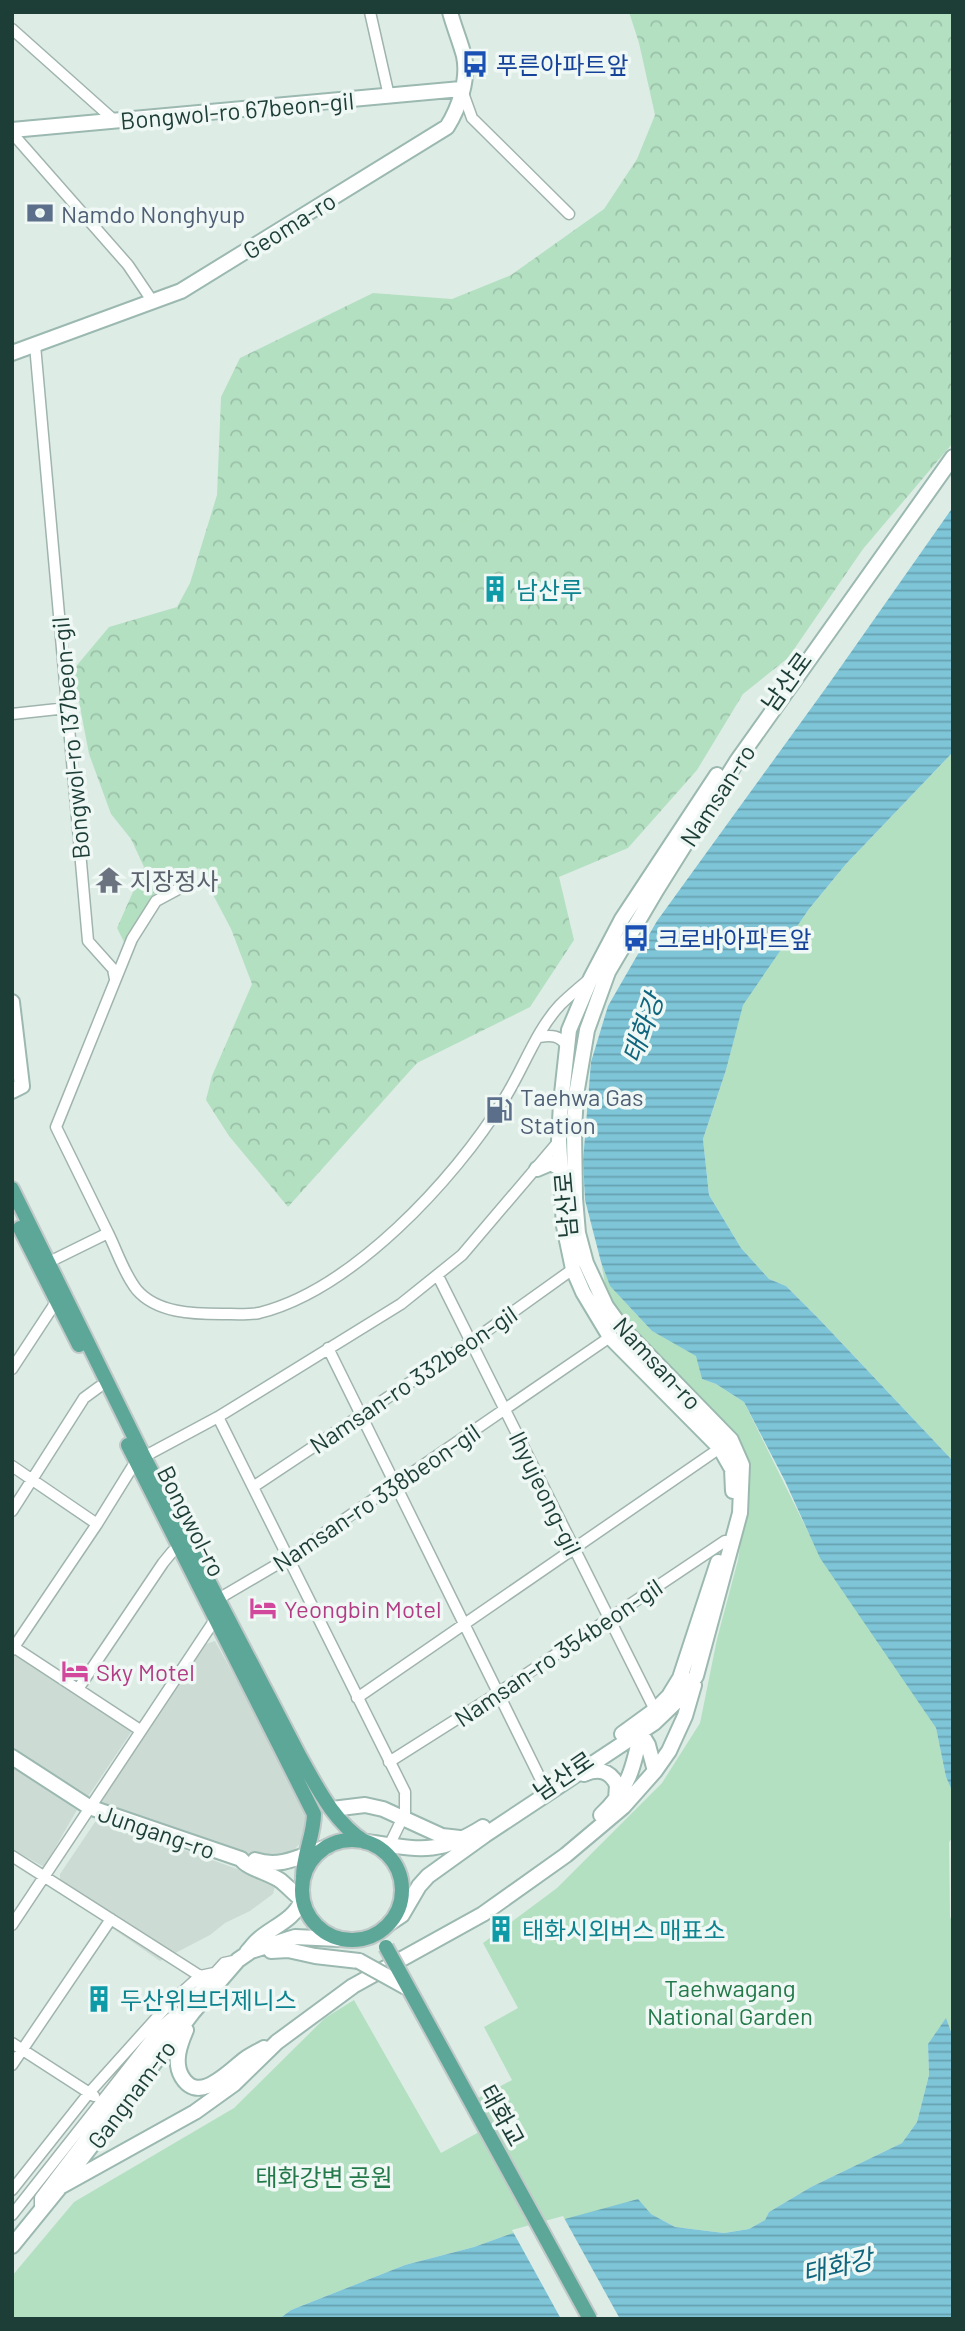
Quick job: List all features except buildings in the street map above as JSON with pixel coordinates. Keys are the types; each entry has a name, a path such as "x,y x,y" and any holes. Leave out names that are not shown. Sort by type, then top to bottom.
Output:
{"main road":[{"name":"Geoma-ro","path":"12,353 181,291 447,127 457,110 465,69 450,12"},
{"name":"Bongwol-ro 67beon-gil","path":"12,131 461,89"},
{"name":"남산로","path":"387,1849 428,1849 443,1846 481,1828 635,1731 668,1696 680,1678 725,1541 733,1490 732,1468 720,1448 610,1337 583,1292 573,1269 564,1226 559,1141 569,1030 591,978 622,919 718,774 953,447"},
{"name":"Namsan-ro","path":"390,1923 402,1915 428,1876 570,1780 678,1700 696,1676 740,1513 742,1465 731,1440 622,1328 606,1306 586,1263 578,1233 575,1198 576,1096 587,1030 608,972 737,761 953,457"},
{"path":"12,1005 22,1086 12,1091"},
{"path":"537,1169 551,1163 561,1169"},
{"path":"12,1189 44,1265 214,1602 332,1809 344,1825 366,1842"},
{"name":"Bongwol-ro","path":"14,1222 44,1265 56,1302 99,1387 140,1459"},
{"name":"Bongwol-ro","path":"214,1602 216,1618 314,1814 303,1877"},
{"path":"190,2008 181,2042 179,2073 185,2082 193,2087 203,2088 214,2084 244,2060 277,2042 353,1986 483,1914 566,1855 623,1807 669,1751 685,1716 696,1676"},
{"name":"남산로","path":"616,1800 630,1777 635,1731"},
{"path":"635,1731 648,1745 655,1771"},
{"name":"Jungang-ro","path":"12,1757 89,1807 241,1859 244,1864 264,1871 281,1882 302,1900"},
{"path":"566,1855 580,1833 616,1800 617,1785 603,1770 588,1772 570,1780"},
{"path":"332,1809 365,1805 383,1809 442,1836 461,1838"},
{"path":"241,1859 248,1858 268,1865 285,1863 346,1840 366,1842 387,1849 400,1876 401,1902 396,1915 378,1933 362,1940 330,1936 316,1926 306,1912 302,1900"},
{"path":"242,1957 258,1939 286,1921 299,1907 303,1877 309,1863 327,1847"},
{"name":"태화교","path":"378,1933 590,2319"},
{"name":"Gangnam-ro","path":"12,2246 60,2187 190,2008 242,1957 295,1937 339,1939"},
{"path":"242,1957 288,1950 315,1956 349,1958 406,1987"},
{"path":"60,2187 195,2112 234,2084 277,2042"}],"street":[{"path":"370,12 389,96"},
{"path":"12,29 116,121"},
{"path":"461,89 472,118 569,214"},
{"path":"12,131 128,265 153,302"},
{"name":"Bongwol-ro 137beon-gil","path":"35,345 88,941 113,969 115,979"},
{"path":"12,714 67,708"},
{"path":"182,887 156,901 132,939 56,1127 137,1289 147,1298 168,1308 192,1313 257,1313 306,1295 350,1267 430,1195 464,1157 503,1101 559,1006 591,978 608,972"},
{"path":"539,1037 555,1035 567,1046"},
{"path":"140,1730 13,1648 140,1459 218,1418 401,1304 438,1276 462,1255 559,1141"},
{"path":"44,1265 108,1233"},
{"name":"Namsan-ro 332beon-gil","path":"253,1487 471,1342 573,1269"},
{"name":"Ihyujeong-gil","path":"438,1276 609,1620 651,1712"},
{"path":"12,1369 56,1302"},
{"name":"Namsan-ro 338beon-gil","path":"214,1602 288,1558 610,1337"},
{"path":"324,1351 361,1415 545,1788"},
{"path":"12,1511 84,1398 99,1387"},
{"path":"218,1418 405,1792 407,1802 402,1819 387,1849"},
{"path":"357,1698 720,1448"},
{"path":"12,1466 97,1524"},
{"name":"Namsan-ro 354beon-gil","path":"390,1762 725,1541"},
{"path":"78,1689 163,1563 183,1543"},
{"path":"12,1925 216,1618"},
{"path":"12,1856 200,1976"},
{"path":"12,2065 111,1919"},
{"path":"40,2212 40,2198 190,2008 214,1973 224,1963 242,1957"},
{"path":"12,2190 89,2093 169,2004 200,1976 214,1973"},
{"path":"12,2215 158,2030 190,2008"},
{"path":"12,2043 102,2102"}],"shaded area":[{"path":"215,1641 310,1813 308,1826 300,1843 292,1853 280,1858 253,1857 95,1803 206,1644"},
{"path":"12,1652 132,1731 87,1798 12,1748"},
{"path":"12,1766 77,1810 44,1867 12,1849"},
{"path":"101,1820 276,1883 273,1894 210,1935 160,1961 112,1928 60,1881 60,1874 95,1822"}],"green space":[{"path":"629,12 953,12 952,444 863,549 788,658 743,694 697,770 628,848 559,877 574,940 530,1007 417,1063 288,1207 229,1136 206,1100 212,1076 252,984 231,929 199,868 156,892 124,942 117,928 144,867 131,839 111,814 89,754 73,670 109,627 177,607 190,583 217,495 221,397 240,358 373,293 452,299 511,275 604,209 637,159 655,115 639,43"},
{"path":"953,752 953,1461 819,1319 786,1286 769,1279 741,1248 709,1195 703,1139 726,1070 742,1005 809,909 846,864"},
{"name":"Taehwagang National Garden","path":"601,1262 610,1286 652,1331 697,1356 702,1379 716,1384 744,1402 814,1544 936,1728 946,1777 953,1793 953,1837 949,1842 950,1917 953,1922 953,2037 946,2019 928,2044 929,2075 917,2122 902,2143 811,2187 769,2212 765,2220 749,2229 724,2233 675,2227 651,2214 510,2234 474,2247 405,2265 291,2310 279,2319 12,2319 12,2276 74,2202 234,2108 325,2018 354,2000 441,2153 479,2132 465,2105 512,2080 484,2027 518,2008 483,1943 557,1888 662,1783 700,1723 717,1639 738,1560 747,1502 731,1440 608,1300"}],"water":[{"name":"태화강","path":"953,507 953,752 846,864 809,909 743,1005 726,1070 703,1139 709,1195 741,1248 769,1279 786,1286 819,1319 953,1461 953,1793 946,1777 936,1728 820,1558 785,1481 744,1402 716,1384 702,1379 696,1356 652,1331 610,1286 585,1200 583,1161 591,1062 608,1006 657,921"},
{"name":"태화강","path":"946,2018 953,2037 953,2319 279,2319 291,2310 405,2265 638,2199 651,2214 675,2227 724,2233 749,2229 765,2220 769,2212 811,2187 902,2143 917,2122 929,2075 928,2044"}],"pier":[{"path":"563,2216 620,2319 561,2319 512,2230"}],"place":[{"name":"푸른아파트앞","path":"475,64"},
{"name":"Namdo Nonghyup","path":"40,213"},
{"name":"남산루","path":"495,589"},
{"name":"지장정사","path":"109,880"},
{"name":"크로바아파트앞","path":"636,938"},
{"name":"Taehwa Gas Station","path":"499,1110"},
{"name":"Yeongbin Motel","path":"263,1608"},
{"name":"Sky Motel","path":"75,1671"},
{"name":"태화시외버스 매표소","path":"501,1929"},
{"name":"두산위브더제니스","path":"99,1999"}],"park label":[{"name":"태화강변 공원","path":"324,2176"}]}
